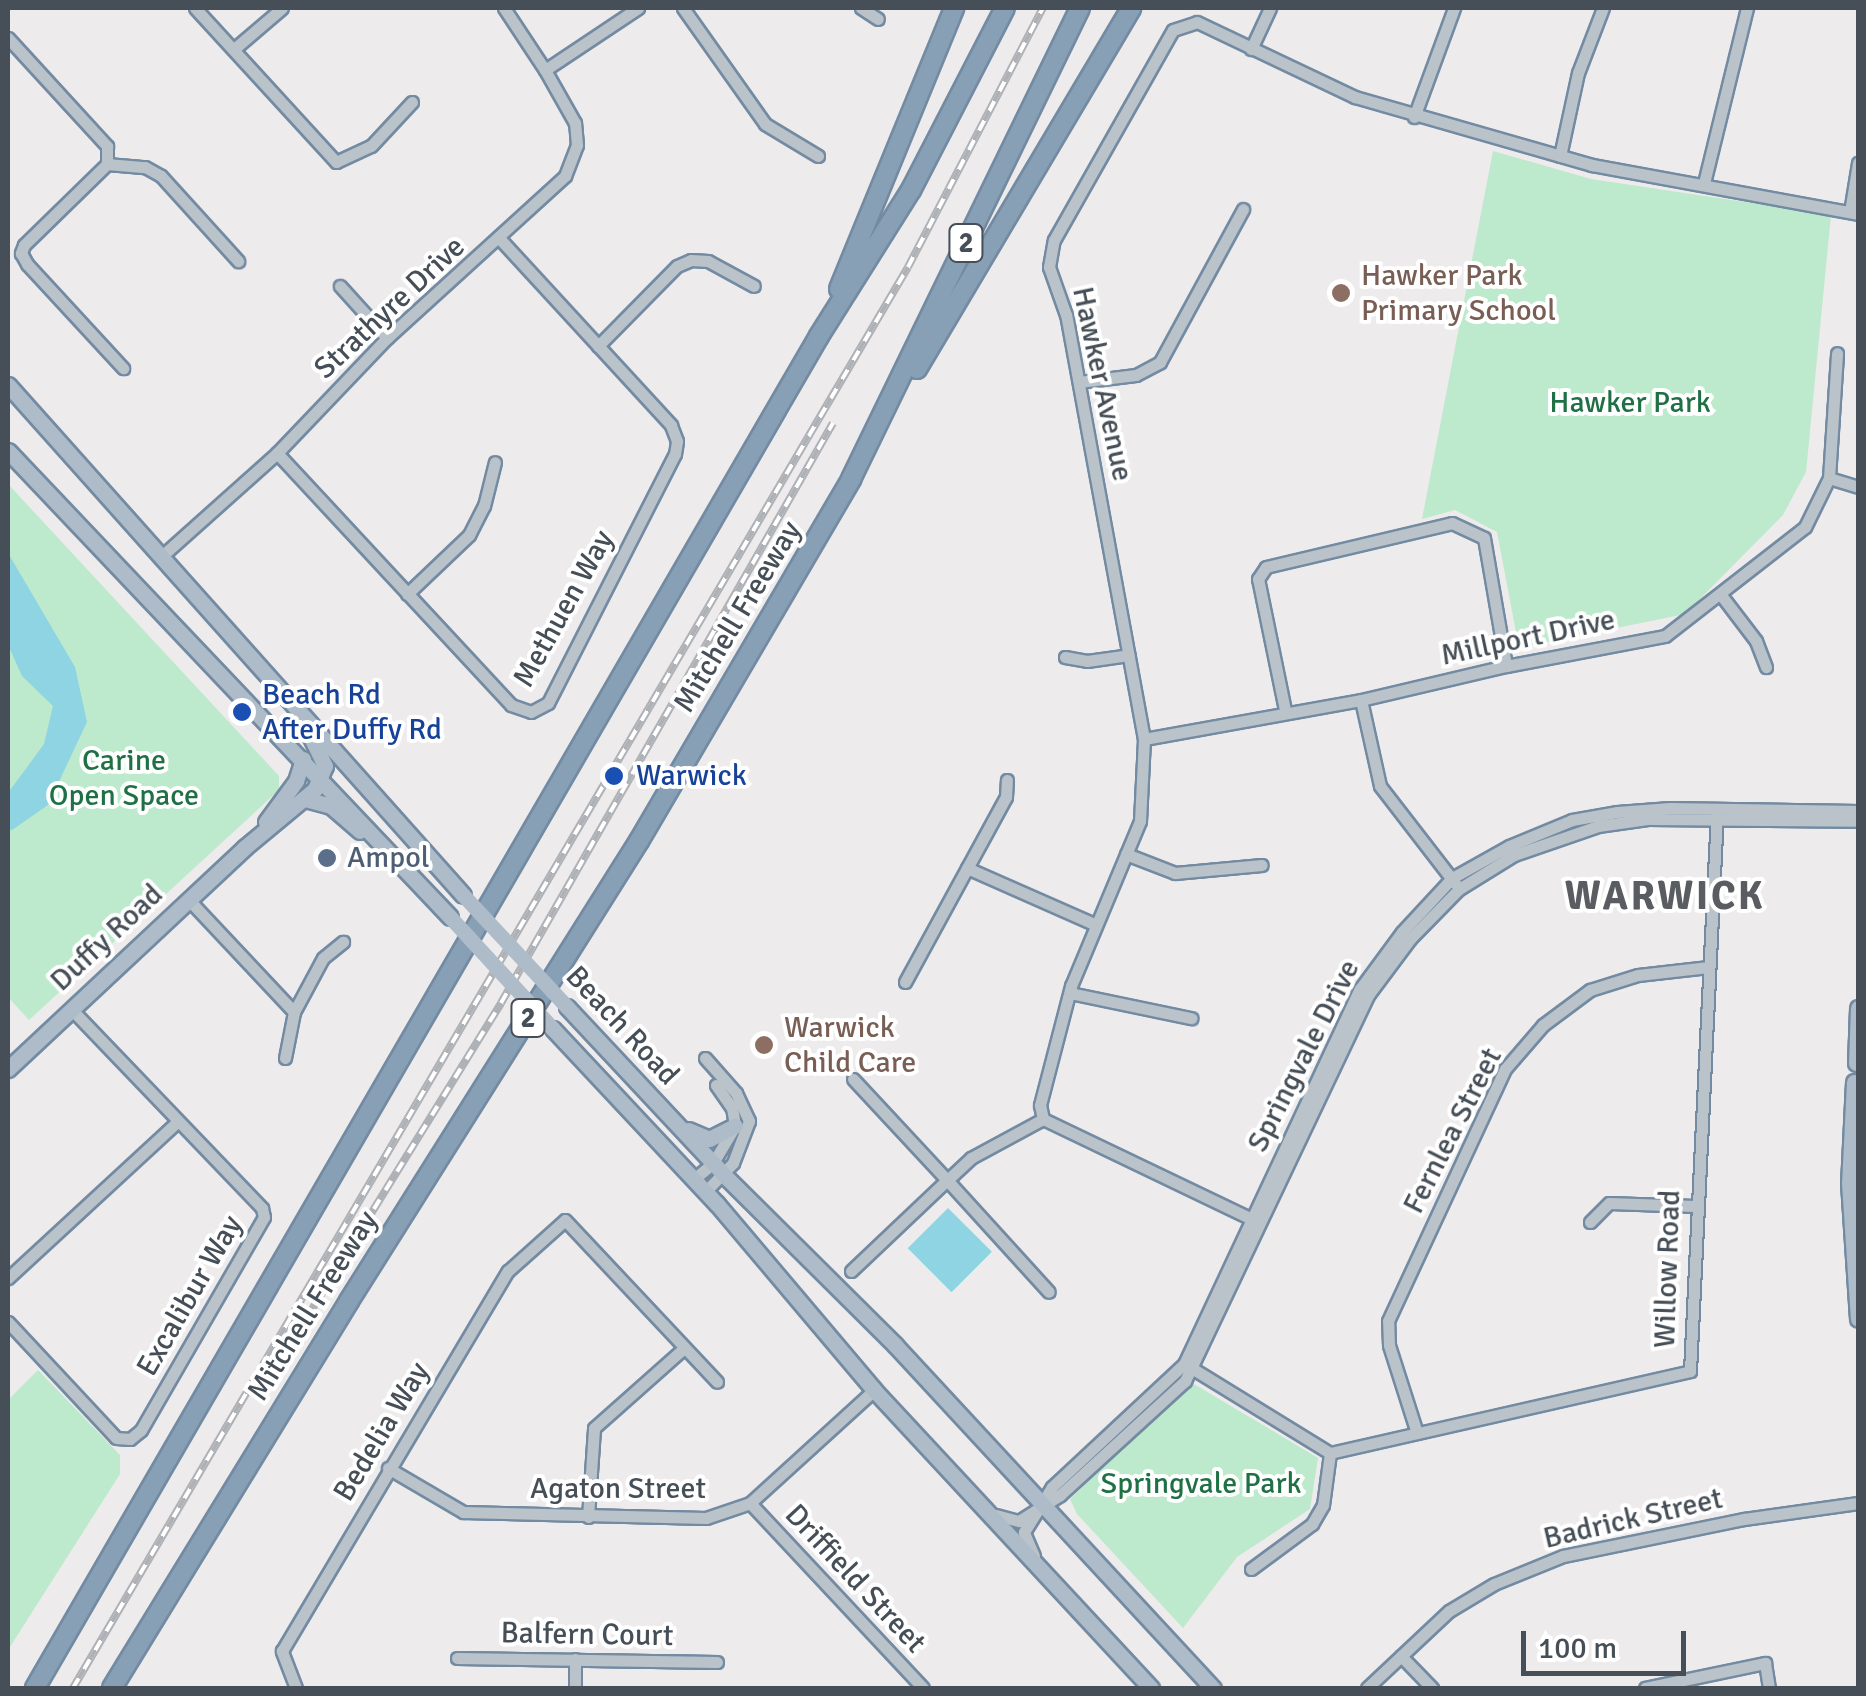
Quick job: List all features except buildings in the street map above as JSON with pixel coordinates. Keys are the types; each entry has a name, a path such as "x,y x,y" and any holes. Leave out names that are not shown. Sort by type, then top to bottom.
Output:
{"highway":[{"path":"820,336 954,8"},
{"name":"Mitchell Freeway","path":"35,1688 224,1369 820,336 911,190 1005,8"},
{"name":"Mitchell Freeway","path":"112,1688 348,1301 639,841 851,480 1080,8"},
{"path":"851,480 1130,8"}],"main road":[{"name":"Beach Road","path":"8,385 567,1008 718,1169 895,1345 1213,1688"},
{"name":"Beach Road","path":"8,451 190,647 322,777 700,1185 874,1390 1151,1688"},
{"path":"246,650 265,683 319,746 325,766 322,777 352,778 376,797"},
{"path":"260,828 296,782 303,759"},
{"name":"Duffy Road","path":"8,1068 244,848 305,799 322,777"},
{"name":"Duffy Road","path":"244,848 260,828 322,777"},
{"path":"305,799 332,806 419,883"},
{"path":"1858,1008 1857,1062 1850,1074 1856,1083 1849,1183 1858,1320"},
{"path":"676,1124 709,1139 735,1126"}],"street":[{"path":"196,8 336,162 371,146 412,102"},
{"path":"234,50 282,8"},
{"name":"Strathyre Drive","path":"163,555 277,453 387,338 558,185 575,156 575,123 504,8"},
{"path":"545,70 638,8"},
{"path":"683,8 756,115 776,132 818,156"},
{"path":"861,8 878,19"},
{"path":"1250,49 1270,8"},
{"path":"1414,117 1454,8"},
{"path":"1560,156 1578,74 1604,8"},
{"path":"1704,183 1747,8"},
{"name":"Hawker Avenue","path":"1043,1120 1040,1105 1070,992 1140,821 1144,738 1066,315 1049,267 1054,240 1173,30 1196,22 1355,97 1414,117 1560,156 1854,213"},
{"path":"8,38 106,146 107,164"},
{"path":"123,368 21,253 24,244 107,164 145,167 161,176 238,261"},
{"path":"1854,213 1858,164"},
{"path":"1079,382 1136,375 1160,362 1243,210"},
{"name":"Methuen Way","path":"277,453 514,708 531,712 548,702 677,445 671,424 500,239"},
{"path":"598,346 677,266 691,260 708,260 754,286"},
{"path":"340,286 387,338"},
{"path":"1837,353 1829,478 1858,487"},
{"path":"407,594 470,535 484,506 495,462"},
{"name":"Millport Drive","path":"1144,738 1285,710 1361,700 1506,666 1665,636 1804,527 1829,478"},
{"path":"1285,710 1258,579 1266,566 1452,522 1484,538 1506,666"},
{"path":"1721,595 1756,641 1766,667"},
{"path":"1064,657 1087,661 1129,654"},
{"path":"1361,700 1380,786 1455,883"},
{"path":"906,982 1006,797 1007,780"},
{"name":"Springvale Drive","path":"1048,1576 1024,1532 1052,1487 1188,1367 1360,989 1402,932 1455,883 1509,846 1572,820 1648,809 1858,821"},
{"name":"Springvale Drive","path":"1716,814 1858,811"},
{"name":"Willow Road","path":"1330,1453 1690,1371 1716,814"},
{"path":"1126,854 1175,872 1262,865"},
{"path":"967,868 1096,925"},
{"path":"188,900 294,1012"},
{"path":"285,1058 294,1012 322,958 344,942"},
{"name":"Fernlea Street","path":"1418,1434 1389,1346 1388,1321 1505,1069 1543,1025 1590,990 1638,976 1708,967"},
{"path":"1070,992 1191,1018"},
{"name":"Excalibur Way","path":"8,1322 116,1438 126,1440 138,1433 264,1217 259,1205 176,1124 72,1010"},
{"path":"700,1185 735,1160 749,1121 736,1093 705,1058"},
{"path":"853,1079 1050,1292"},
{"path":"716,1085 732,1108 735,1126 718,1169"},
{"path":"851,1271 971,1158 1043,1120 1254,1220"},
{"path":"8,1278 176,1124"},
{"path":"1590,1222 1609,1203 1695,1206"},
{"name":"Bedelia Way","path":"296,1688 282,1651 508,1271 566,1220 683,1349"},
{"path":"588,1517 594,1428 683,1349 717,1382"},
{"path":"1188,1367 1330,1453 1323,1504 1312,1524 1251,1569"},
{"name":"Agaton Street","path":"388,1468 463,1512 706,1518 750,1503 874,1390"},
{"name":"Badrick Street","path":"1367,1688 1430,1626 1465,1600 1563,1556 1858,1500"},
{"name":"Driffield Street","path":"750,1503 914,1685"},
{"path":"981,1504 1002,1520 1012,1522 1042,1505"},
{"path":"1401,1656 1432,1688"},
{"name":"Balfern Court","path":"456,1658 717,1662"},
{"path":"575,1660 575,1688"},
{"path":"1645,1688 1766,1663 1769,1688"}],"green space":[{"name":"Hawker Park","path":"1493,151 1591,179 1831,215 1806,472 1783,515 1685,614 1519,648 1497,532 1455,510 1422,519"},
{"name":"Carine Open Space","path":"8,484 279,776 279,790 29,1020 8,997"},
{"path":"38,1370 120,1455 120,1474 8,1650 8,1400"},
{"name":"Springvale Park","path":"1189,1381 1318,1458 1310,1509 1237,1557 1183,1628 1077,1514 1070,1499"}],"water":[{"path":"8,553 75,667 87,722 48,805 12,830 8,829 8,793 44,744 53,706 22,676 8,645"},
{"path":"948,1208 992,1252 952,1292 908,1248"}],"railway":[{"path":"73,1688 908,267 1043,8"},
{"path":"293,1340 501,1003 833,423"}],"place":[{"name":"Hawker Park Primary School","path":"1341,293"},
{"name":"Beach Rd After Duffy Rd","path":"242,712"},
{"name":"Warwick","path":"614,776"},
{"name":"Ampol","path":"327,858"},
{"name":"Warwick Child Care","path":"764,1045"}],"district":[{"name":"WARWICK","path":"1665,896"}]}
